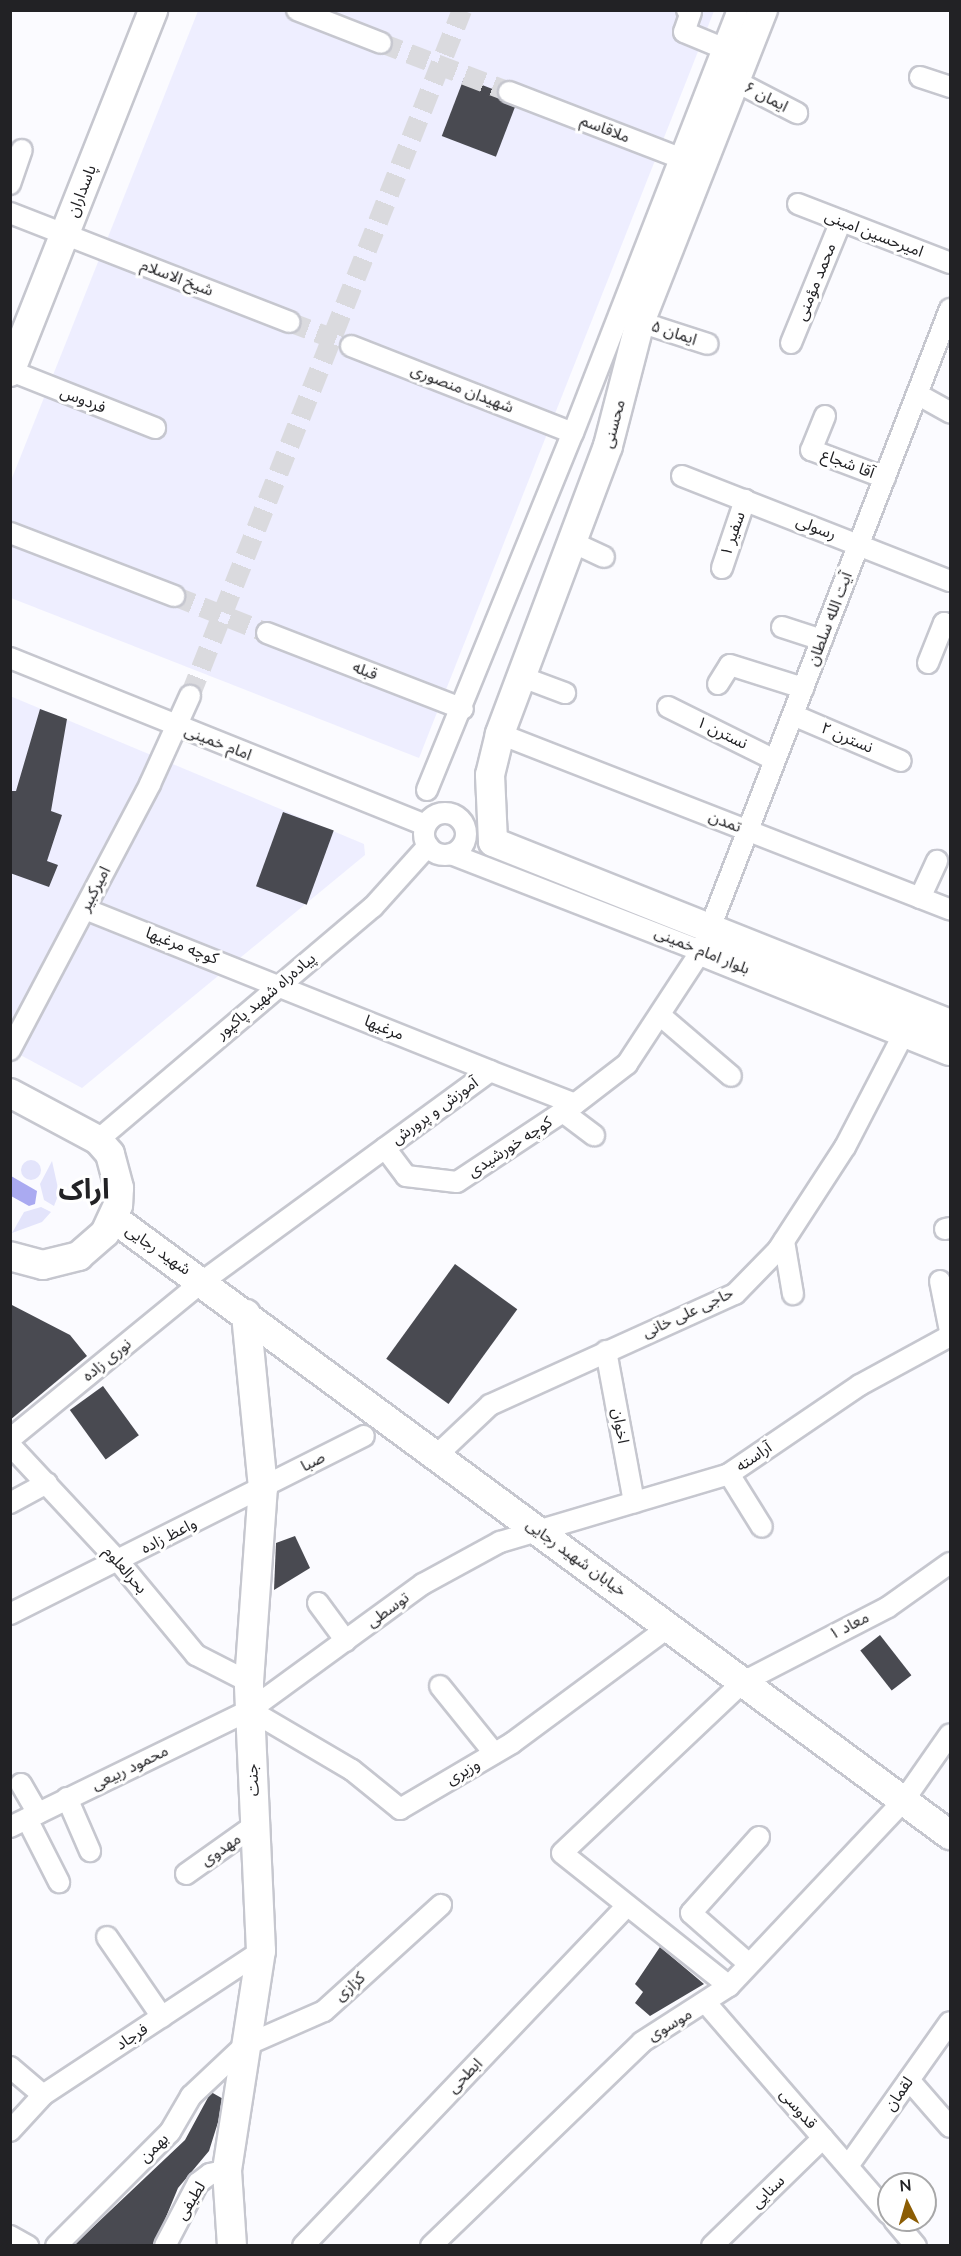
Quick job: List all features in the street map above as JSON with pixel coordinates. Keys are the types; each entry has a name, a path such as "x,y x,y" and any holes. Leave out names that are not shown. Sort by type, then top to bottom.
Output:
{"street":[{"name":"پاسداران","path":"11,371 18,330 65,234 153,10"},
{"path":"297,10 381,43"},
{"name":"ایمان ۶","path":"687,10 691,12 684,32 734,62 797,113"},
{"path":"734,62 738,10"},
{"name":"محسنی","path":"493,842 490,775 500,734 574,543 608,446 640,322 691,163 734,62 763,10"},
{"path":"920,77 951,87"},
{"name":"ملاقاسم","path":"509,92 691,163"},
{"path":"10,184 22,150"},
{"path":"427,790 463,709 573,432 691,163"},
{"name":"امیرحسین امینی","path":"798,204 951,263"},
{"name":"شیخ الاسلام","path":"10,213 289,322"},
{"name":"محمد مؤمنی","path":"791,343 841,221"},
{"name":"آیت الله سلطان","path":"705,939 951,309"},
{"name":"ایمان ۵","path":"640,322 708,344"},
{"name":"شهیدان منصوری","path":"351,346 573,432"},
{"name":"فردوس","path":"11,371 155,428"},
{"path":"917,394 951,412"},
{"name":"آقا شجاع","path":"825,416 811,450 885,478"},
{"name":"رسولی","path":"682,476 951,581"},
{"name":"سفیر ۱","path":"722,568 745,500"},
{"path":"10,533 174,596"},
{"path":"574,543 604,557"},
{"path":"928,663 944,623 951,626"},
{"path":"782,627 822,640"},
{"name":"قبله","path":"267,633 463,709"},
{"name":"امام خمینی","path":"10,658 177,728 426,825"},
{"path":"718,684 730,665 803,688"},
{"path":"522,677 566,693"},
{"name":"امیرکبیر","path":"10,1050 85,909 177,728 190,696"},
{"name":"نسترن ۱","path":"668,707 775,760"},
{"name":"نسترن ۲","path":"793,715 901,761"},
{"name":"تمدن","path":"500,734 951,909"},
{"path":"444,814 455,816 464,828 463,844 451,854 436,853 428,846 426,825 444,814"},
{"name":"بلوار امام خمینی","path":"464,828 904,1033 951,1051"},
{"name":"پیاده‌راه شهید پاکپور","path":"98,1140 393,888 428,846"},
{"name":"بلوار امام خمینی","path":"451,854 951,1024"},
{"path":"920,898 937,861"},
{"name":"کوچه مرغیها","path":"85,909 242,969 278,987"},
{"path":"569,1108 627,1064 661,1016 705,939"},
{"name":"مرغیها","path":"278,987 490,1071"},
{"path":"661,1016 731,1076"},
{"name":"حاجی علی خانی","path":"437,1455 490,1405 606,1350 735,1294 784,1241 845,1147 904,1033"},
{"name":"آموزش و پرورش","path":"202,1281 490,1071 569,1108 594,1135"},
{"path":"10,1093 98,1140 117,1171 118,1204 113,1218 94,1246 79,1256 43,1265 24,1263 10,1256"},
{"name":"کوچه خورشیدی","path":"385,1148 406,1176 457,1182 569,1108"},
{"name":"شهید رجایی","path":"113,1218 202,1281"},
{"path":"784,1241 793,1294"},
{"name":"خیابان شهید رجایی","path":"202,1281 951,1835"},
{"name":"نوری زاده","path":"10,1439 202,1281"},
{"path":"940,1281 951,1333"},
{"name":"جنت","path":"232,2246 227,2170 244,2046 261,1951 249,1682 262,1488 246,1314"},
{"name":"آراسته","path":"537,1529 729,1474 860,1385 951,1333"},
{"name":"اخوان","path":"606,1350 634,1502"},
{"name":"صبا","path":"262,1488 364,1436"},
{"name":"بحرالعلوم","path":"10,1445 119,1562 196,1655 249,1682"},
{"path":"729,1474 762,1527"},
{"path":"10,1503 47,1483"},
{"name":"واعظ زاده","path":"12,1610 119,1562 262,1488"},
{"name":"توسطی","path":"250,1710 423,1584 500,1542 537,1529"},
{"name":"معاد ۱","path":"743,1682 888,1606 951,1563"},
{"path":"318,1603 346,1641"},
{"name":"وزیری","path":"250,1710 351,1770 400,1809 494,1753 669,1627"},
{"path":"729,1986 562,1853 743,1682"},
{"path":"440,1686 494,1753"},
{"name":"محمود ربیعی","path":"25,1820 250,1710"},
{"name":"موسوی","path":"431,2246 642,2042 706,2003 729,1986 904,1800 951,1734"},
{"path":"21,1784 25,1820 59,1882"},
{"path":"67,1798 90,1851"},
{"name":"مهدوی","path":"186,1874 255,1825"},
{"path":"749,1964 691,1913 759,1837"},
{"name":"کزازی","path":"244,2046 324,2011 441,1905"},
{"name":"ابطحی","path":"303,2246 627,1906"},
{"path":"107,1937 162,2017"},
{"name":"فرجاد","path":"10,2131 43,2095 261,1951"},
{"name":"قدوسی","path":"706,2003 877,2200"},
{"name":"لقمان","path":"848,2166 951,2022"},
{"name":"بهمن","path":"56,2246 170,2132 191,2096 244,2046"},
{"path":"10,2067 43,2095"},
{"path":"909,2080 951,2127"},
{"name":"سنایی","path":"712,2246 823,2138"},
{"name":"لطیفی","path":"165,2246 198,2183 210,2174 227,2170"},
{"path":"904,2232 916,2246"},
{"path":"10,2235 28,2246"}],"shaded area":[{"path":"198,11 714,11 419,758 11,598 10,483"},
{"path":"10,696 364,844 365,855 82,1088 11,1050"},
{"path":"31,1160 38,1163 41,1170 38,1177 31,1180 24,1177 21,1170 24,1163"},
{"path":"52,1161 59,1193 54,1206 44,1200 40,1184"},
{"path":"41,1207 51,1212 42,1222 12,1233 24,1212"}],"water":[{"path":"11,1176 37,1191 35,1204 29,1206 11,1196"}],"building":[{"path":"464,78 518,99 496,157 442,136"},
{"path":"40,709 67,719 51,811 62,815 47,861 58,865 49,887 10,873 10,791 16,791"},
{"path":"283,812 334,830 307,905 256,886"},
{"path":"455,1264 517,1309 449,1404 386,1359"},
{"path":"10,1304 70,1335 87,1356 10,1420"},
{"path":"103,1386 139,1435 106,1459 70,1410"},
{"path":"295,1536 310,1568 274,1590 276,1543"},
{"path":"880,1635 911,1675 892,1691 860,1650"},
{"path":"660,1947 704,1984 650,2016 635,2003 643,1992 635,1984"},
{"path":"211,2092 225,2100 209,2151 178,2188 154,2246 73,2246 185,2140"}],"tunnel":[{"path":"190,696 462,10"},
{"path":"381,43 509,92"},
{"path":"289,322 342,342"},
{"path":"174,596 267,633"}],"district":[{"name":"اراک","path":"84,1190"}]}
